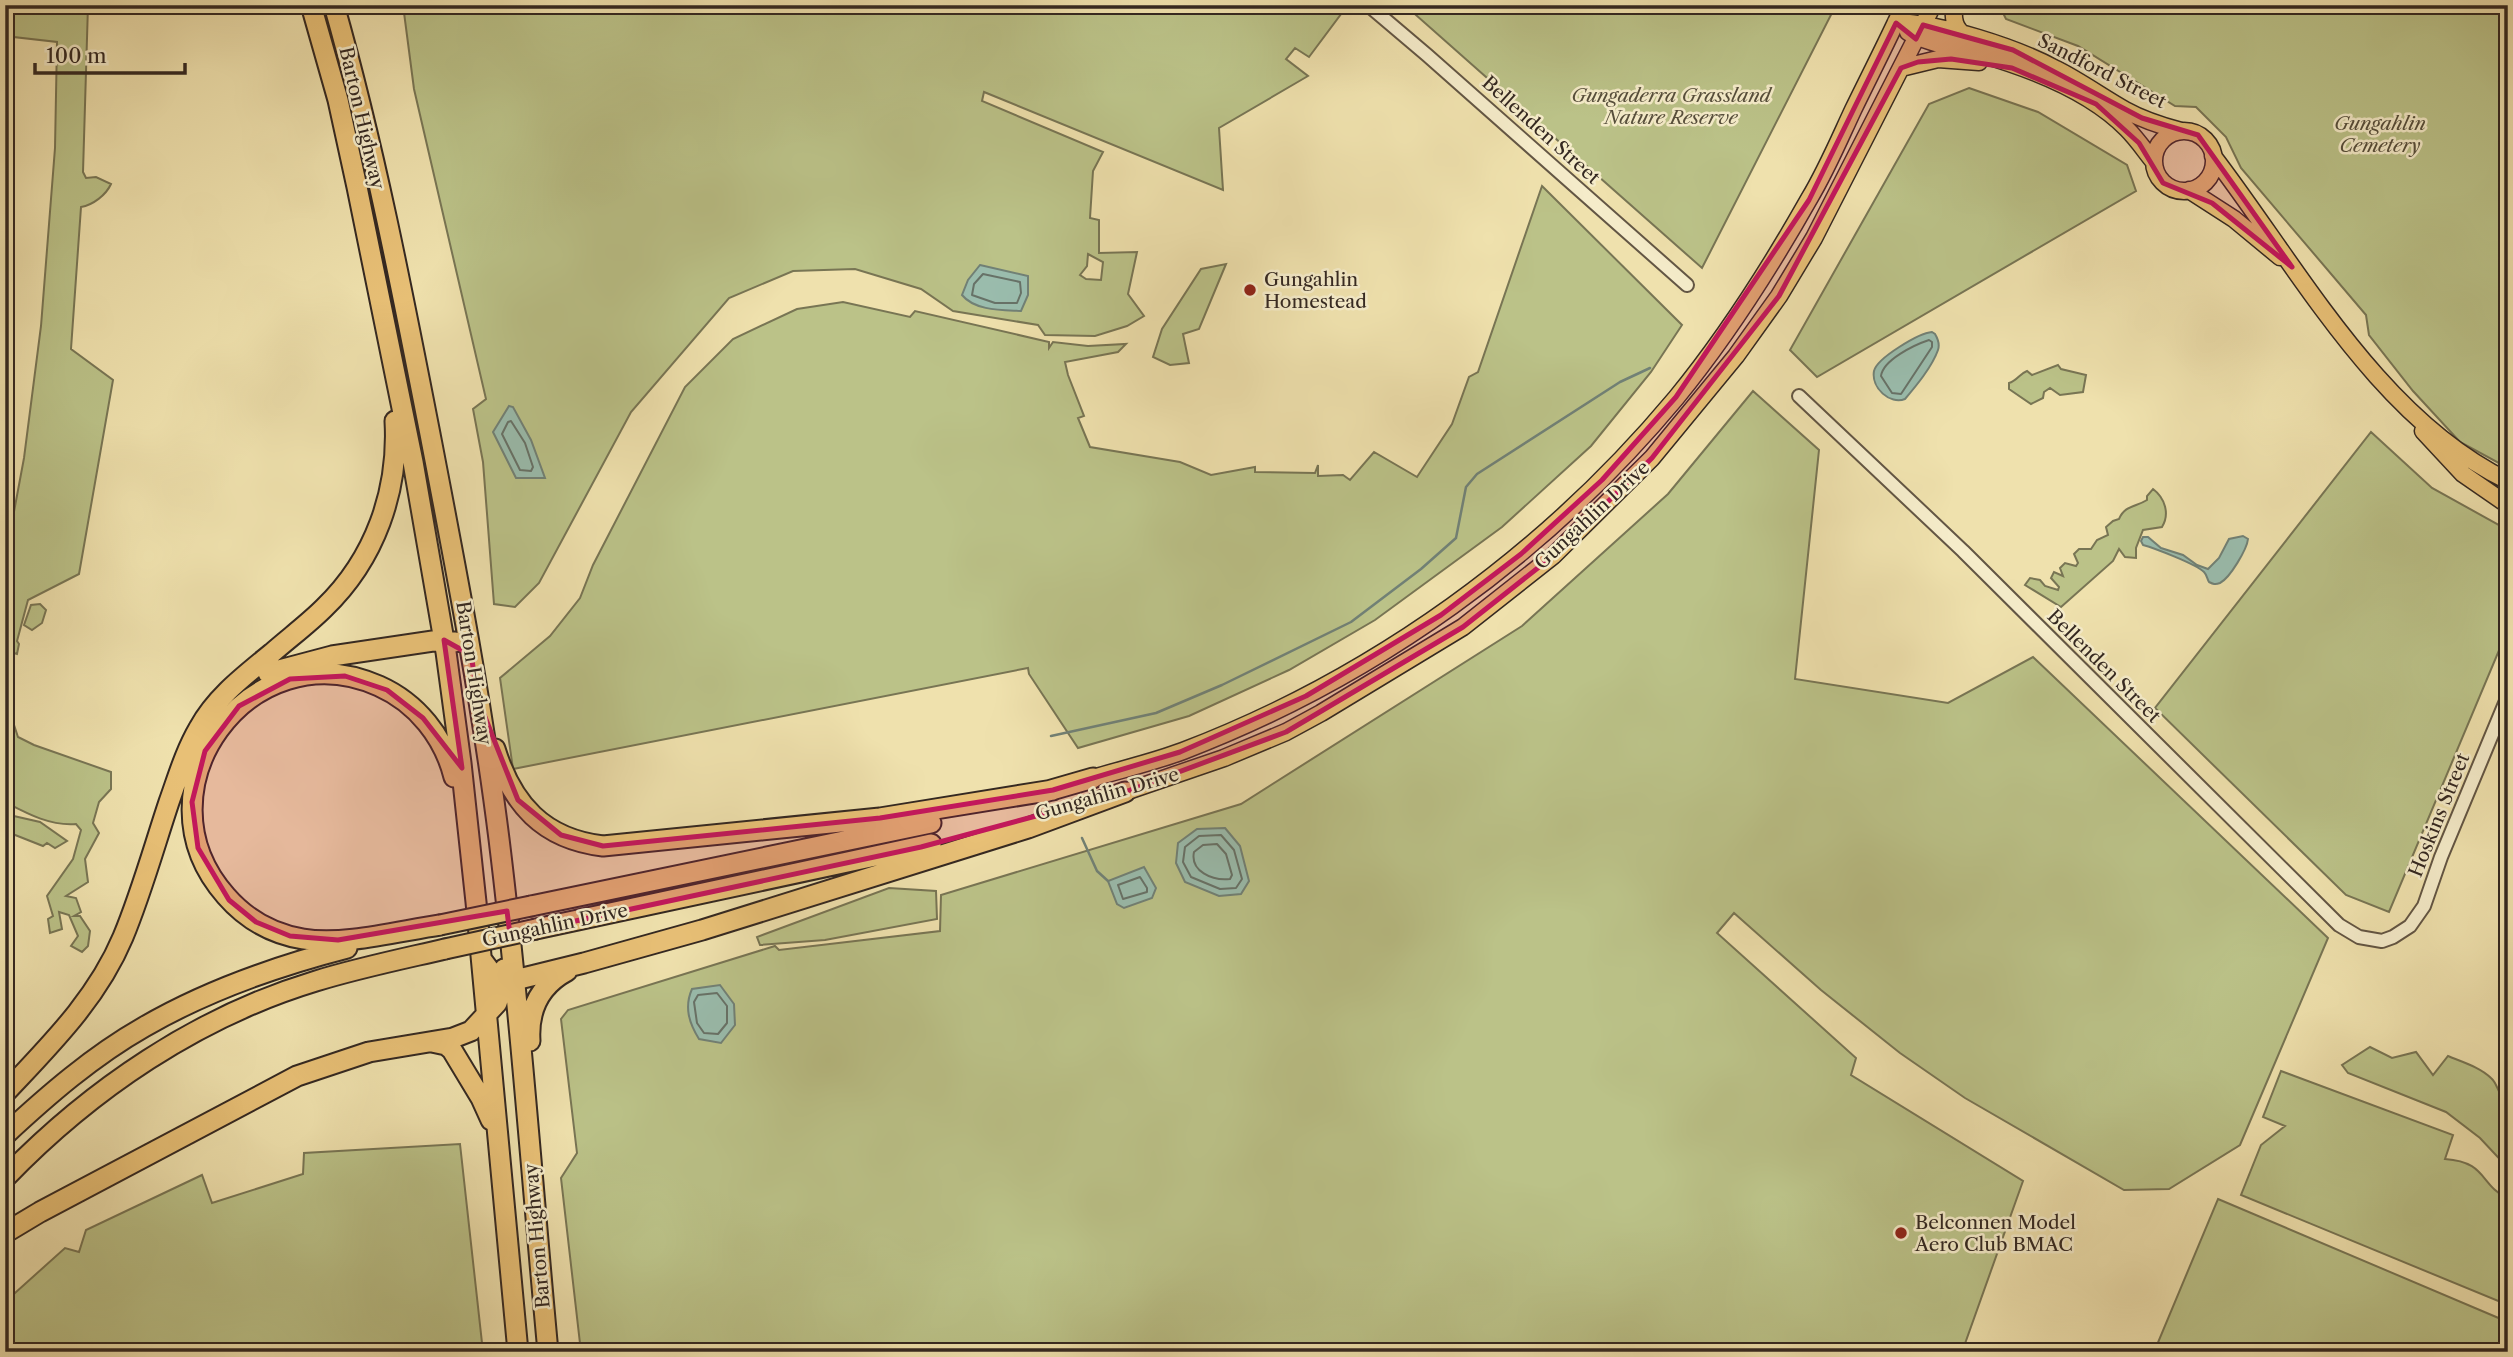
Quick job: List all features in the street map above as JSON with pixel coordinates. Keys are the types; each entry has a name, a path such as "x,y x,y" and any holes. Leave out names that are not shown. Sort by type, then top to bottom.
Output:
{"highway":[{"name":"Barton Highway","path":"311,5 338,100 410,450 444,640 476,902 519,1352"},
{"name":"Barton Highway","path":"334,5 357,87 404,302 473,662 508,915 509,980 548,1352"},
{"path":"5,1093 74,1019 108,968 133,911 182,764 212,707 323,609 344,587 370,545 386,508 395,460 395,423 366,237"},
{"path":"200,726 243,687 275,670 332,656 444,640 457,642 466,648 473,662"},
{"path":"440,925 314,941 266,927 247,916 229,900 213,879 202,858 194,834 192,809 195,779 205,751 218,729 247,699 274,685 313,675 358,679 380,687 406,702 433,730 450,764 456,785 465,866 476,902"},
{"path":"479,702 506,780 524,807 536,819 561,835 593,845 621,846 880,818 1053,790"},
{"name":"Gungahlin Drive","path":"5,1135 61,1084 143,1027 185,1006 306,958 440,925 931,824 1093,778"},
{"path":"481,959 488,971 509,980 584,963 702,930 1028,828 1125,792"},
{"name":"Gungahlin Drive","path":"5,1178 47,1138 115,1083 194,1032 233,1013 314,981 445,949 909,850 1125,792"},
{"path":"548,1352 529,1021 535,1003 548,984 566,971 584,963"},
{"path":"5,1233 289,1080 351,1057 462,1035 474,1029 497,1003 509,980"},
{"path":"422,1042 443,1044 452,1050 484,1104 498,1138"}],"main road":[{"name":"Gungahlin Drive","path":"1093,778 1180,752 1246,725 1363,665 1441,615 1521,554 1602,480 1676,397 1738,314 1816,188 1904,5"},
{"name":"Gungahlin Drive","path":"1125,792 1224,758 1286,732 1321,713 1463,626 1553,556 1652,458 1743,346 1779,296 1814,238 1933,5"},
{"path":"1954,5 1956,27 1968,37"},
{"path":"1896,23 1920,31"},
{"name":"Sandford Street","path":"1920,31 1968,37 2047,64 2124,110 2180,131"},
{"name":"Sandford Street","path":"1920,31 2033,73 2096,104 2127,128 2154,162"},
{"path":"1901,68 1924,61 1951,59 2001,65 2033,73"},
{"path":"2213,156 2212,171 2208,178 2203,184 2189,190 2179,190 2163,183 2158,177 2154,162 2154,155 2166,136 2180,131 2192,132 2203,138 2292,267 2374,373 2413,414 2469,459 2507,480"},
{"path":"2189,190 2234,219 2292,267"},
{"path":"2413,414 2435,445 2463,474 2508,505"}],"street":[{"name":"Bellenden Street","path":"1368,5 1687,285"},
{"name":"Bellenden Street","path":"1799,396 1963,551 2339,925 2359,937 2382,941 2393,937"},
{"name":"Hoskins Street","path":"2393,937 2410,926 2424,906 2441,857 2508,696"}],"highlighted area":[{"path":"1896,23 1916,39 1923,25 2013,50 2142,118 2198,135 2292,267 2212,203 2163,183 2139,143 2096,104 2012,68 1951,59 1918,62 1901,68 1779,296 1652,458 1553,556 1463,627 1286,732 1125,792 921,847 510,935 507,911 338,940 290,936 256,922 229,900 198,848 192,802 205,751 239,706 290,679 345,676 387,690 423,718 462,768 444,640 471,655 479,702 518,800 561,835 603,846 880,818 1053,790 1180,752 1306,696 1441,615 1521,554 1602,480 1676,397 1809,200"}],"green space":[{"path":"5,5 88,5 83,172 86,178 96,177 111,184 99,199 81,207 71,349 113,380 79,574 28,600 17,641 17,654 14,653 5,686 5,560 24,458 41,326 55,148 57,42 5,36"},
{"path":"403,5 1339,5 1344,10 1309,57 1295,48 1286,59 1308,76 1219,128 1223,190 984,92 982,101 1103,152 1093,171 1090,218 1099,220 1099,253 1137,252 1128,294 1144,316 1127,326 1095,336 1045,335 1038,325 953,311 921,289 855,269 793,271 729,298 631,412 539,583 515,607 494,604 483,462 473,409 486,399 414,89","holes":["1088,254 1103,262 1101,280 1086,279 1080,275 1087,266"]},
{"name":"Gungaderra Grassland Nature Reserve","path":"1409,5 1836,5 1702,268 1408,8"},
{"name":"Gungahlin Cemetery","path":"1999,5 2508,5 2508,468 2460,442 2413,391 2369,335 2366,315 2241,168 2226,137 2196,107 2175,106 2078,46 2006,19"},
{"path":"1969,88 2038,112 2127,165 2136,191 1817,377 1790,350 1929,104"},
{"path":"1542,186 1682,325 1651,372 1591,446 1502,527 1375,620 1289,670 1189,716 1078,748 1029,674 1028,668 513,769 500,678 550,636 580,598 593,565 685,387 733,339 797,309 843,302 910,317 915,311 1049,342 1049,348 1053,342 1088,346 1126,344 1118,352 1065,362 1084,416 1078,418 1090,447 1180,462 1211,475 1255,467 1255,472 1315,473 1318,465 1318,476 1343,475 1350,480 1374,452 1417,477 1452,424 1469,377 1478,372"},
{"path":"1226,264 1199,329 1183,334 1189,363 1170,365 1153,357 1162,329 1201,269"},
{"path":"2058,365 2061,369 2086,375 2083,392 2060,395 2050,388 2044,392 2043,398 2031,404 2009,389 2009,383 2024,372 2032,375"},
{"path":"1753,391 1819,450 1795,679 1948,703 2033,657 2328,938 2240,1145 2169,1189 2124,1190 1965,1098 1900,1053 1821,990 1734,913 1717,933 1856,1058 1851,1075 2023,1181 1962,1352 581,1352 561,1178 577,1153 561,1019 568,1010 775,946 779,950 940,931 941,895 1241,804 1522,626 1668,494"},
{"path":"2371,432 2432,488 2508,530 2508,629 2389,912 2346,895 2155,708"},
{"path":"2153,489 2161,497 2166,517 2162,527 2143,530 2136,548 2136,558 2125,557 2119,549 2113,561 2061,607 2025,585 2030,578 2040,580 2045,586 2058,590 2059,587 2051,578 2054,572 2063,576 2060,568 2065,563 2076,566 2078,563 2074,554 2079,549 2091,549 2097,540 2108,535 2106,527 2128,509 2147,500"},
{"path":"40,604 46,610 42,623 32,630 24,625 31,605"},
{"path":"5,721 14,725 18,737 34,745 111,772 111,789 99,802 93,823 99,833 85,859 88,882 66,896 76,898 81,912 74,916 80,916 90,931 88,946 82,952 71,946 78,936 69,915 59,912 62,929 50,933 48,919 53,916 47,896 73,859 81,830 76,824 48,821 5,802"},
{"path":"5,814 40,822 67,841 55,848 47,843 43,846 5,831"},
{"path":"889,888 936,891 937,919 825,940 760,945 757,937"},
{"path":"2370,1047 2392,1058 2416,1052 2433,1075 2448,1056 2487,1074 2508,1101 2508,1168 2480,1138 2446,1112 2348,1073 2342,1065"},
{"path":"2281,1071 2453,1135 2445,1159 2459,1161 2476,1169 2492,1187 2508,1199 2508,1305 2241,1195 2261,1145 2285,1126 2263,1117"},
{"path":"460,1144 483,1352 5,1352 5,1302 65,1248 79,1252 86,1230 202,1175 212,1203 303,1174 304,1153"},
{"path":"2218,1199 2508,1322 2508,1352 2154,1352"}],"water":[{"path":"980,265 1028,276 1028,295 1021,311 982,307 962,295 968,280"},
{"path":"1932,332 1938,340 1938,350 1928,370 1914,388 1905,399 1893,400 1883,394 1875,383 1874,371 1877,366 1899,347"},
{"path":"509,406 513,407 531,440 545,478 516,478 493,432"},
{"path":"2243,536 2248,539 2241,556 2228,575 2215,584 2209,582 2200,569 2143,545 2141,541 2143,537 2148,537 2161,548 2183,555 2208,569 2219,558 2229,539"},
{"path":"1225,828 1240,846 1249,881 1241,894 1219,896 1185,882 1176,863 1178,843 1197,829"},
{"path":"1144,867 1156,888 1152,898 1124,908 1117,904 1108,881"},
{"path":"720,985 734,1004 735,1025 721,1043 699,1039 690,1021 688,1009 692,989"}],"waterway":[{"path":"1051,736 1156,713 1222,685 1351,622 1421,569 1456,538 1466,487 1477,474 1620,382 1650,368"},
{"path":"1082,838 1097,871 1108,881"}],"place":[{"name":"Gungahlin Homestead","path":"1250,290"},
{"name":"Belconnen Model Aero Club BMAC","path":"1901,1233"}]}
